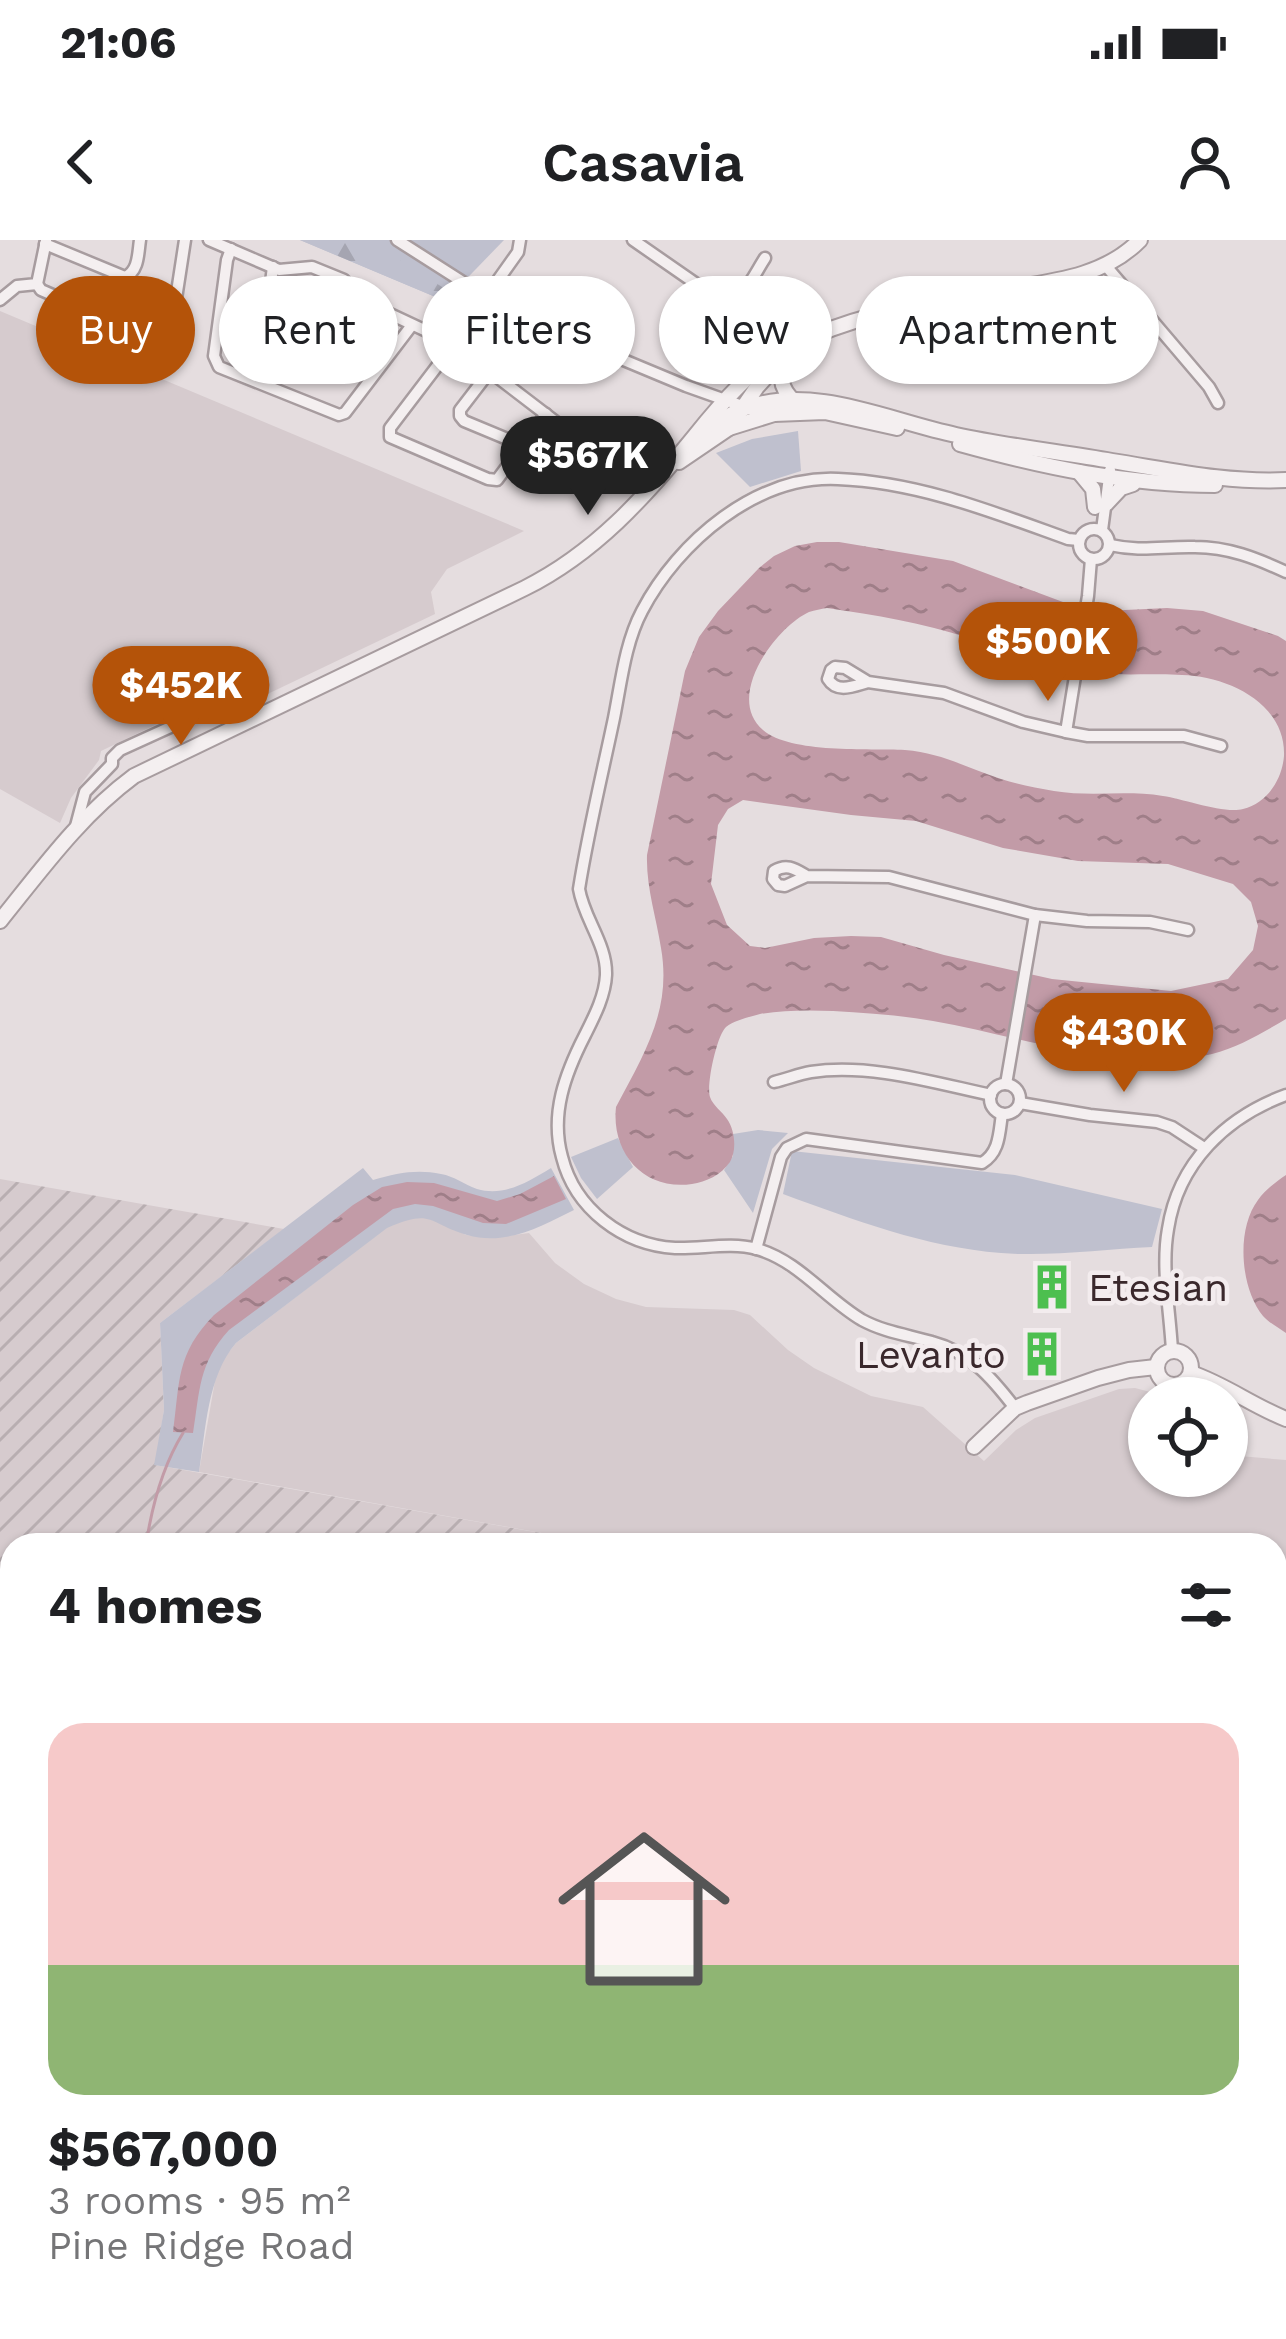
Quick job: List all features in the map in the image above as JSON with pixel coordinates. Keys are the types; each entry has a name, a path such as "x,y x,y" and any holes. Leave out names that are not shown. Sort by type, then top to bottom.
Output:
{"street":[{"path":"39,276 46,242 125,277 134,271 140,240"},
{"path":"179,276 185,240"},
{"path":"209,240 273,267 312,267 334,276"},
{"path":"397,240 453,276"},
{"path":"501,276 518,252 520,240"},
{"path":"633,240 728,302 738,298 765,258"},
{"path":"832,329 865,316 1039,284 1106,266 1140,240"},
{"path":"231,249 214,360 219,367 334,415 343,414 412,325"},
{"path":"1106,266 1218,403"},
{"path":"271,276 273,267"},
{"path":"0,300 16,286 36,284"},
{"path":"398,319 422,330"},
{"path":"635,365 774,414"},
{"path":"424,384 390,428 390,437 493,481 546,415"},
{"path":"480,384 460,416 524,446"},
{"path":"507,384 565,429"},
{"path":"0,922 76,826 134,776 556,572 602,538 744,384"},
{"path":"730,428 761,384"},
{"path":"782,384 795,401"},
{"path":"694,436 745,407 795,401 838,404 1107,468 1286,480"},
{"path":"665,471 730,428 774,414 825,412 1027,463 1079,472 1107,468 1144,482"},
{"path":"1096,530 1107,468"},
{"path":"1079,472 1100,506"},
{"path":"1016,1408 986,1372 957,1351 865,1321 797,1270 756,1249 679,1248 634,1240 611,1228 584,1202 570,1179 557,1129 567,1072 602,996 606,975 603,952 579,889 628,651 642,611 696,540 719,518 749,500 782,486 837,478 940,495 1068,539 1079,540 1096,530"},
{"path":"1100,506 1120,488 1144,482 1286,490"},
{"path":"1091,559 1106,554 1110,545 1107,535 1096,530"},
{"path":"1079,540 1082,552 1091,559"},
{"path":"1110,545 1135,550 1219,549 1250,555 1286,572"},
{"path":"1066,732 1091,559"},
{"path":"868,682 944,693 1023,722 1088,736 1184,736 1221,746"},
{"path":"134,776 120,776 112,764 120,750 221,704 232,706 245,720"},
{"path":"76,826 86,793 112,764"},
{"path":"807,876 889,877 1035,914 1150,922 1188,930"},
{"path":"1006,1084 1035,914"},
{"path":"775,1082 828,1070 900,1075 991,1096"},
{"path":"1006,1084 1017,1090 1020,1103 1013,1113 1002,1114 992,1107 991,1096 995,1088 1006,1084"},
{"path":"1172,1351 1166,1255 1174,1204 1204,1148 1249,1111 1286,1095"},
{"path":"1020,1103 1157,1122 1172,1126 1204,1148"},
{"path":"756,1249 781,1157 794,1143 806,1139 982,1162 997,1148 1002,1114"},
{"path":"1179,1351 1189,1359 1191,1373 1172,1386 1160,1379 1156,1367 1161,1356 1179,1351"},
{"path":"974,1447 1016,1408 1098,1378 1156,1367"},
{"path":"1191,1373 1286,1419"}],"shaded area":[{"path":"0,311 36,326 36,384 174,384 524,531 447,569 431,592 435,614 251,702 228,690 101,751 60,823 0,789"},
{"path":"0,1179 284,1229 160,1323 164,1410 155,1465 541,1533 0,1533"},
{"path":"409,1218 433,1218 466,1235 491,1238 529,1233 555,1263 616,1299 646,1307 734,1310 750,1315 814,1368 871,1396 923,1407 984,1461 1035,1418 1128,1388 1128,1497 1248,1497 1248,1457 1286,1460 1286,1533 542,1533 199,1472 216,1375 236,1343 387,1227"}],"green space":[{"path":"300,240 504,240 469,276 422,276 422,291 398,281 398,276 386,276"},
{"path":"300,240 368,240 425,276 422,291 398,281 398,276 386,276"},
{"path":"798,431 801,471 750,487 716,453 752,439"},
{"path":"788,1133 772,1149 753,1213 724,1170 733,1156 733,1134"},
{"path":"618,1138 633,1167 597,1199 571,1157"},
{"path":"792,1151 1015,1175 1162,1209 1152,1247 1038,1254 973,1250 890,1231 783,1194"},
{"path":"363,1168 373,1180 407,1172 432,1173 497,1191 525,1183 551,1168 574,1210 522,1233 495,1238 467,1235 422,1218 387,1228 236,1343 213,1387 199,1472 154,1465 164,1410 160,1323"}],"water":[{"path":"839,542 953,561 1071,605 1104,611 1203,611 1286,641 1286,1019 1222,1051 1166,1059 1073,1051 896,1016 814,1010 760,1014 726,1027 713,1060 710,1097 730,1124 734,1140 726,1167 703,1182 675,1185 646,1175 634,1165 619,1139 616,1107 653,1031 663,992 647,855 685,671 699,637 718,611 759,568 795,546","holes":["827,608 934,628 1064,670 1182,675 1235,687 1275,721 1284,756 1280,774 1259,802 1225,810 1149,794 1054,791 918,752 811,746 776,738 752,716 749,700 759,664 796,620","743,800 916,821 1003,848 1078,861 1168,864 1233,884 1251,902 1258,926 1253,950 1228,979 1171,991 1052,979 881,937 750,946 727,925 711,884 718,825 728,809"]},
{"path":"1286,1175 1286,1333 1265,1319 1255,1304 1246,1275 1244,1242 1258,1200"},
{"path":"554,1176 566,1199 506,1224 483,1223 433,1206 393,1209 229,1330 206,1366 193,1433 173,1432 182,1369 202,1329 353,1205 382,1187 407,1182 434,1183 497,1201"}],"waterway":[{"path":"148,1533 159,1487 183,1433"}],"place":[{"name":"Etesian","path":"1052,1287"},
{"name":"Levanto","path":"1042,1354"}]}
